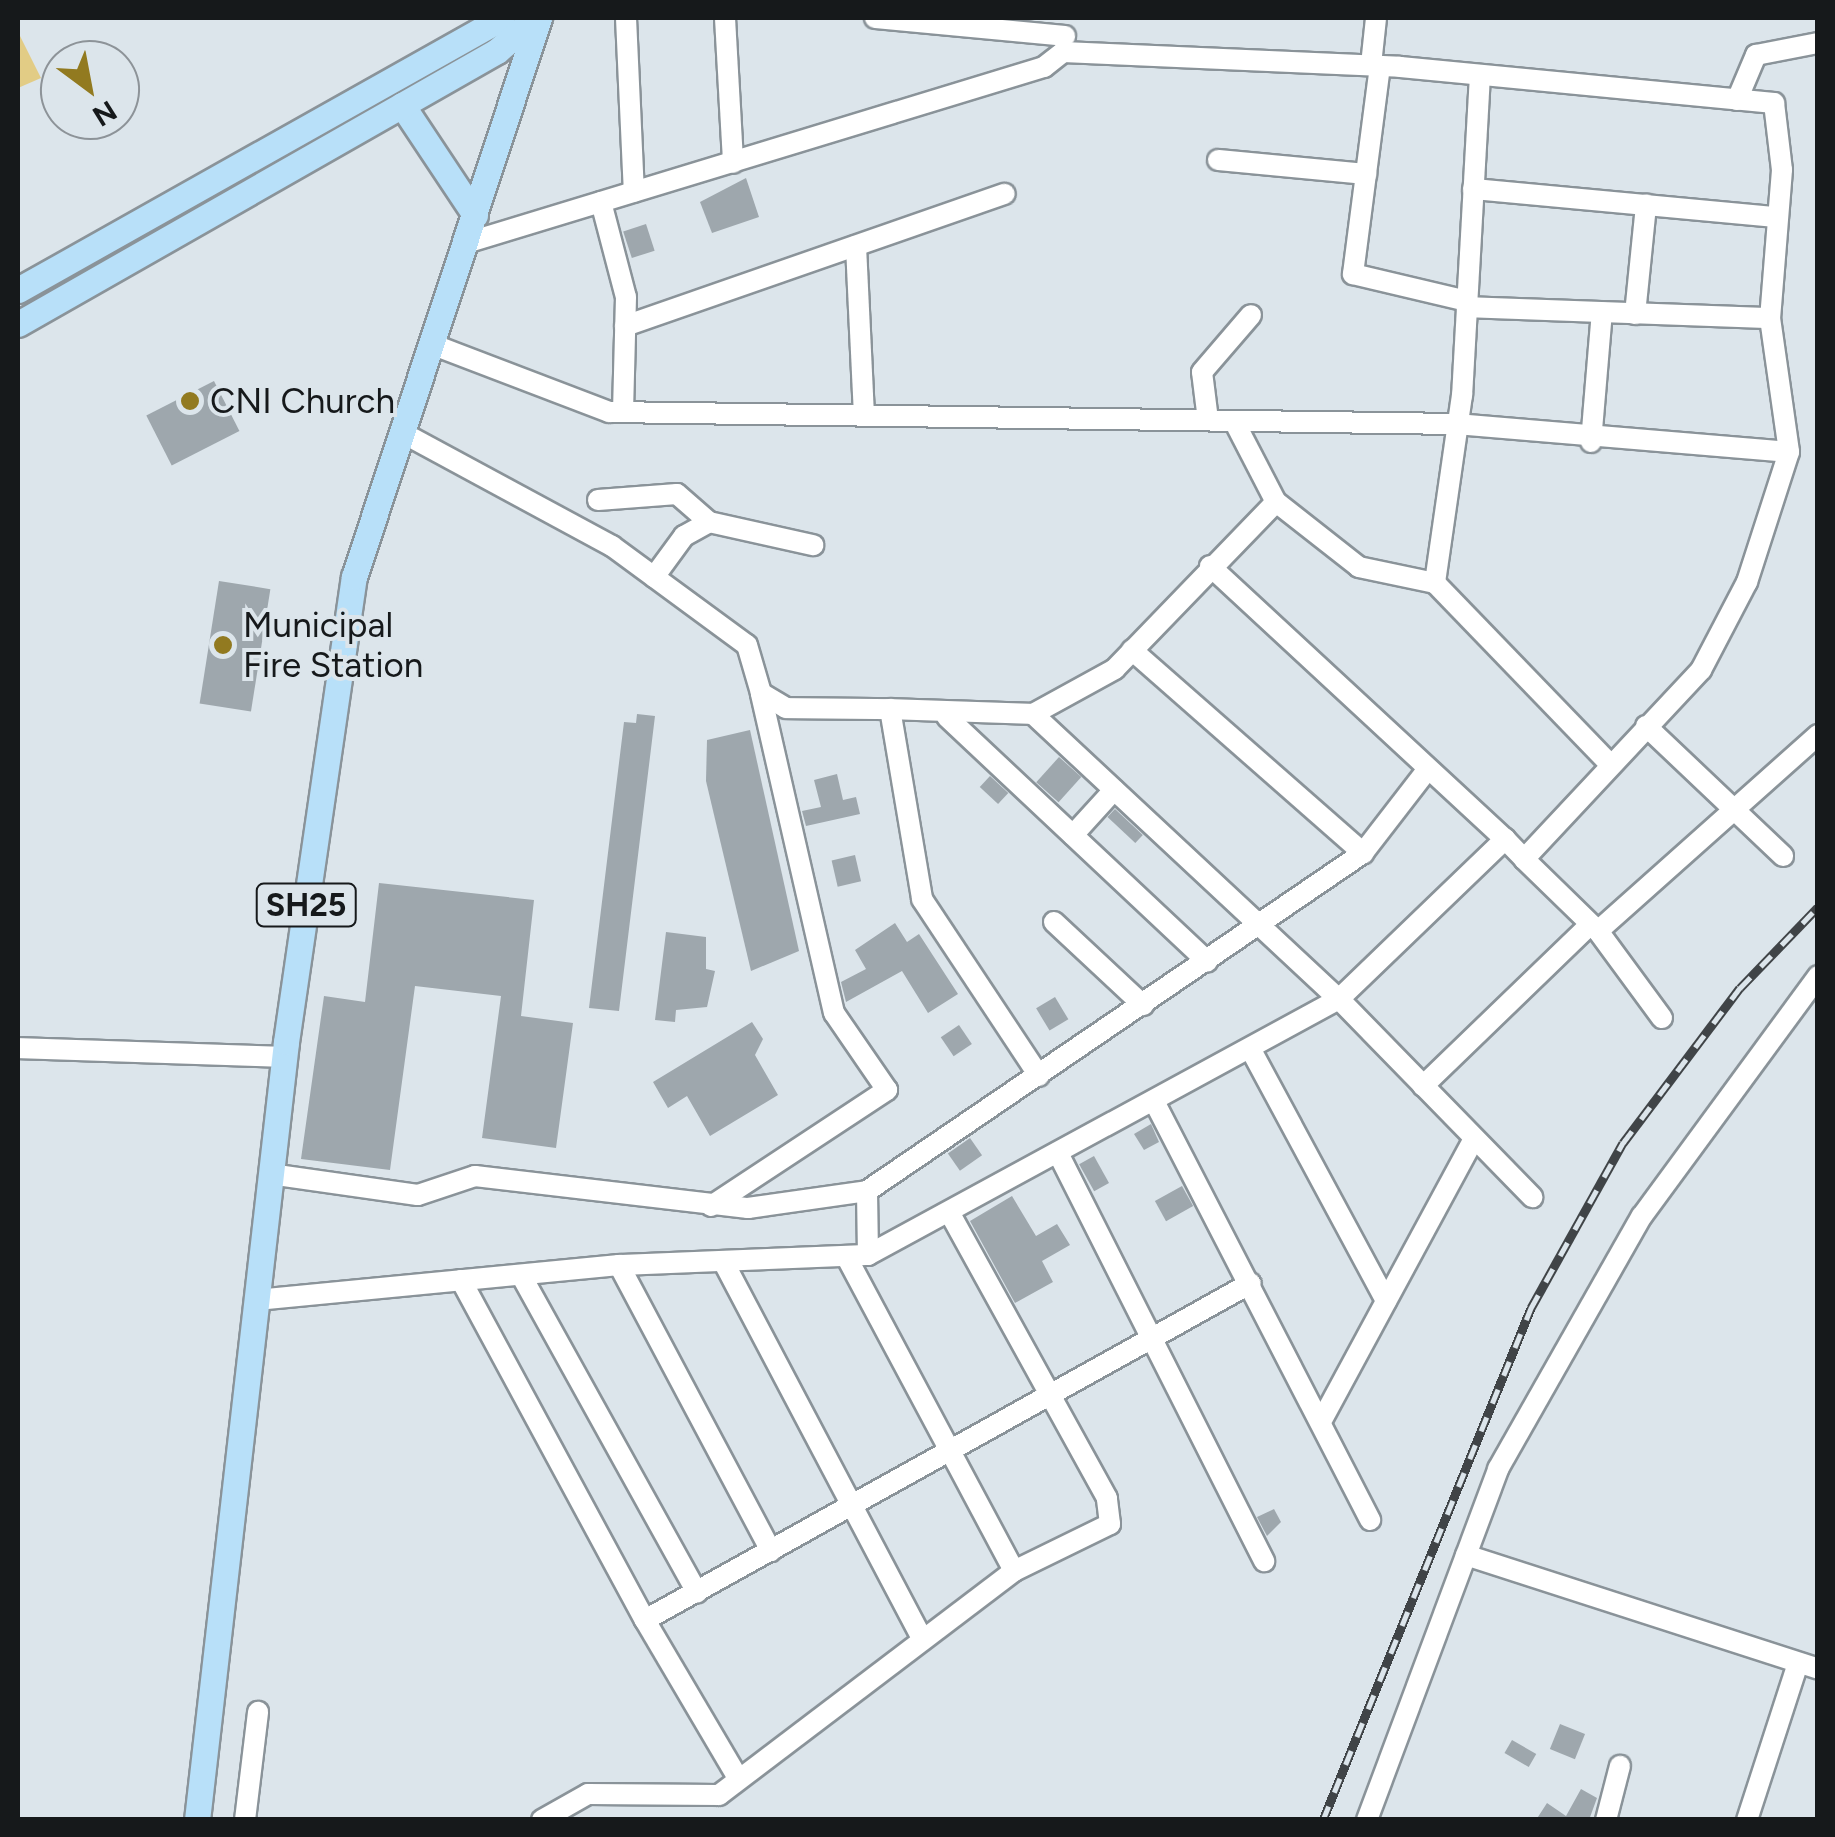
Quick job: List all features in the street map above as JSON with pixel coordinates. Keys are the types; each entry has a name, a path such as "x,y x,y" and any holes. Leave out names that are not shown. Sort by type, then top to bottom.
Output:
{"main road":[{"path":"18,290 502,18"},
{"name":"SH25","path":"18,324 498,51 537,18"},
{"name":"SH25","path":"197,1820 284,1057 354,577 537,18"},
{"path":"402,105 475,214"}],"street":[{"path":"626,18 634,192"},
{"path":"725,18 733,162"},
{"path":"874,18 1774,103 1777,217 1770,318 1789,452 1747,582 1702,670 1609,763 1524,859"},
{"path":"1376,18 1376,66 1353,274 1467,304 1770,318"},
{"path":"466,243 1044,67 1064,35"},
{"path":"1737,100 1756,55 1818,43"},
{"path":"1435,583 1458,424 1480,75"},
{"path":"1218,160 1366,174"},
{"path":"1473,189 1777,217"},
{"path":"626,326 1006,194"},
{"path":"601,202 626,326 623,412"},
{"path":"1636,314 1646,205"},
{"path":"856,246 864,416"},
{"path":"1591,442 1602,312"},
{"path":"1208,420 1202,372 1251,315"},
{"path":"431,344 623,412 1458,424 1591,442 1789,452"},
{"path":"1234,421 1276,502 1359,567 1435,583 1609,763"},
{"path":"401,432 654,577 746,645 761,693 834,1013 887,1090 711,1206"},
{"path":"598,500 677,494 708,522 813,545"},
{"path":"761,693 786,708 890,709 947,717 1033,714 1132,650 1276,502"},
{"path":"654,577 684,536 708,522"},
{"path":"1210,566 1595,927 1662,1018"},
{"path":"1132,650 1363,853"},
{"path":"890,709 922,899 1039,1076"},
{"path":"1033,714 1339,999 1532,1197"},
{"path":"947,717 1207,961"},
{"path":"1646,726 1784,856"},
{"path":"1422,1086 1595,927 1818,736"},
{"path":"270,1174 418,1195 475,1176 711,1206 822,1204 866,1191 1363,853 1428,768"},
{"path":"1072,835 1114,790"},
{"path":"256,1300 618,1266 857,1255 952,1217 1339,999 1505,839"},
{"path":"1054,922 1143,1005"},
{"path":"1367,1820 1498,1469 1642,1216 1818,976"},
{"path":"18,1048 284,1057"},
{"path":"1251,1050 1386,1302"},
{"path":"1156,1105 1323,1418 1370,1520"},
{"path":"1323,1418 1474,1139"},
{"path":"1060,1158 1157,1334 1264,1561"},
{"path":"866,1191 857,1255 949,1456 1014,1571"},
{"path":"542,1820 588,1794 719,1795 921,1637 1014,1571 1110,1524 1107,1498 952,1217"},
{"path":"723,1261 850,1510 921,1637"},
{"path":"618,1266 771,1551"},
{"path":"521,1275 697,1592"},
{"path":"461,1280 646,1620 738,1778"},
{"path":"646,1620 949,1456 1050,1393 1251,1282"},
{"path":"1466,1555 1808,1666 1748,1820"},
{"path":"245,1820 258,1712"},
{"path":"1606,1820 1620,1766"}],"shaded area":[{"path":"18,32 40,78 18,88"}],"building":[{"path":"746,178 759,217 712,233 700,202"},
{"path":"646,224 655,251 632,258 623,231"},
{"name":"CNI Church","path":"214,381 239,431 172,465 146,416"},
{"path":"219,581 270,589 251,712 200,703"},
{"path":"637,714 655,716 619,1011 589,1008 624,722 636,723"},
{"path":"750,730 799,951 751,971 706,781 707,740"},
{"path":"1059,757 1081,777 1059,802 1036,782"},
{"path":"837,774 843,800 856,797 860,814 806,826 802,811 821,807 814,780"},
{"path":"990,776 1008,793 998,804 980,787"},
{"path":"1115,809 1143,835 1135,843 1107,817"},
{"path":"855,855 861,881 838,887 832,860"},
{"path":"379,883 534,900 521,1016 573,1023 556,1148 482,1138 501,996 415,986 390,1170 301,1159 324,996 365,1002"},
{"path":"895,923 907,942 919,934 958,994 928,1013 902,971 846,1002 841,982 866,969 855,950"},
{"path":"666,932 706,937 706,969 715,971 707,1007 676,1010 675,1022 655,1020"},
{"path":"1055,997 1068,1019 1050,1031 1036,1008"},
{"path":"752,1022 763,1039 755,1055 778,1095 710,1136 687,1096 668,1108 653,1082"},
{"path":"959,1025 972,1044 954,1056 941,1037"},
{"path":"1151,1124 1159,1142 1144,1150 1134,1134"},
{"path":"970,1138 982,1155 960,1171 948,1153"},
{"path":"1094,1156 1109,1183 1094,1191 1079,1164"},
{"path":"1182,1186 1193,1206 1166,1221 1155,1201"},
{"path":"1012,1196 1036,1236 1057,1224 1070,1245 1042,1261 1053,1282 1015,1303 970,1221"},
{"path":"1274,1509 1281,1522 1267,1536 1257,1517"},
{"path":"1560,1724 1585,1734 1575,1759 1550,1749"},
{"path":"1512,1740 1536,1754 1529,1767 1504,1753"},
{"path":"1581,1789 1597,1798 1589,1820 1536,1820 1547,1803 1566,1816"}],"railway":[{"path":"1323,1820 1531,1308 1623,1143 1740,988 1818,907"}],"place":[{"name":"CNI Church","path":"190,401"},
{"name":"Municipal Fire Station","path":"223,645"}]}
